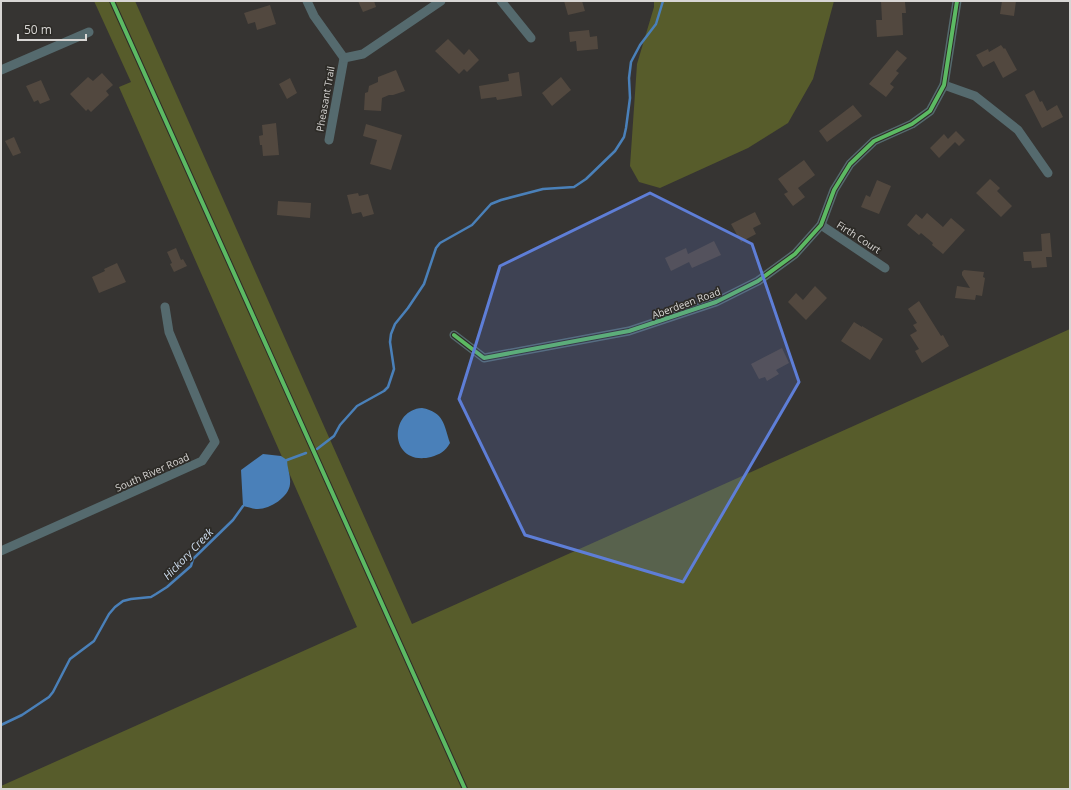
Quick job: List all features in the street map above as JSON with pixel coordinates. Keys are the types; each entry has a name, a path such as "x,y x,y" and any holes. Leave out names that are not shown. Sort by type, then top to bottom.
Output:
{"street":[{"name":"Pheasant Trail","path":"307,1 314,16 344,58 329,140"},
{"path":"344,58 363,54 441,1"},
{"path":"501,1 531,38"},
{"name":"Aberdeen Road","path":"454,335 484,358 629,331 716,302 758,281 795,254 821,225 834,190 850,164 874,141 912,124 930,111 944,85 957,1"},
{"path":"1,70 89,32"},
{"path":"944,85 975,96 1018,130 1048,173"},
{"name":"Firth Court","path":"821,225 886,268"},
{"name":"South River Road","path":"1,551 202,461 215,442 169,332 165,307"}],"highlighted area":[{"path":"650,193 752,244 799,382 683,582 525,535 459,399 500,266"}],"green space":[{"path":"94,1 135,1 412,624 1070,329 1070,789 1,789 1,786 357,627 119,87 131,82"},
{"path":"654,1 834,1 813,79 788,123 748,148 660,188 639,182 630,166 637,64 654,7"}],"water":[{"path":"422,408 439,416 442,420 450,443 444,451 437,455 417,458 407,454 401,446 398,437 399,427 403,418 411,411"},
{"path":"263,454 281,456 287,460 290,481 289,489 283,498 268,507 258,509 243,506 241,470"}],"building":[{"path":"358,1 374,1 376,7 363,12"},
{"path":"564,1 582,1 585,11 568,15"},
{"path":"881,1 905,2 906,13 902,13 903,35 877,37 876,20 882,20"},
{"path":"1002,1 1016,1 1014,16 1000,14"},
{"path":"270,5 276,24 257,30 255,22 248,24 244,13"},
{"path":"589,30 590,37 597,36 598,49 577,51 576,41 570,42 569,32"},
{"path":"448,39 464,55 469,49 479,60 467,72 464,69 459,74 435,51"},
{"path":"1001,45 1004,49 1005,48 1017,70 1003,78 994,61 983,67 976,55 988,49 989,52"},
{"path":"897,50 907,58 896,71 899,73 890,84 894,87 886,97 869,84"},
{"path":"396,70 405,91 382,98 381,111 364,110 365,93 368,92 369,86 378,82 378,77"},
{"path":"519,72 522,96 497,100 496,97 481,99 479,86 509,81 508,74"},
{"path":"102,73 113,85 106,91 109,95 91,112 88,109 86,111 70,94 88,77 93,81"},
{"path":"561,77 571,90 552,106 542,93"},
{"path":"290,78 297,93 287,99 279,84"},
{"path":"41,80 50,100 40,104 38,100 34,102 26,86"},
{"path":"1034,90 1040,102 1042,101 1047,111 1057,105 1063,117 1042,128 1025,95"},
{"path":"853,105 862,116 827,142 819,131"},
{"path":"276,123 279,155 263,156 259,136 263,135 262,125"},
{"path":"366,124 402,135 391,170 370,164 377,140 363,136"},
{"path":"956,131 965,140 959,146 955,142 939,158 930,148 944,134 948,139"},
{"path":"14,137 21,153 13,156 5,141"},
{"path":"804,160 815,175 798,188 805,197 793,206 784,194 788,192 778,179"},
{"path":"990,179 1000,188 997,191 1012,206 1001,217 976,193"},
{"path":"877,180 891,186 879,214 861,207 866,195 870,197"},
{"path":"358,193 359,196 368,194 374,214 363,217 361,212 352,214 347,195"},
{"path":"278,201 311,203 310,218 277,215"},
{"path":"755,212 761,224 753,228 756,234 741,242 731,224"},
{"path":"927,213 943,227 951,218 965,230 943,254 921,233 919,235 907,225 916,214 922,219"},
{"path":"1050,233 1052,257 1046,257 1047,267 1032,268 1031,261 1024,261 1023,252 1042,251 1041,234"},
{"path":"714,241 721,255 692,268 689,262 671,271 665,258 686,248 688,254"},
{"path":"176,248 181,260 183,259 187,266 174,272 167,252"},
{"path":"117,263 126,282 99,293 92,277"},
{"path":"964,270 984,272 983,277 985,278 982,296 976,295 975,300 955,298 957,286 970,288 962,275"},
{"path":"815,286 827,298 806,320 788,302 796,293 803,300"},
{"path":"919,301 949,346 922,363 915,351 919,349 910,335 917,331 913,325 917,323 908,309"},
{"path":"854,322 883,339 870,360 841,341"},
{"path":"782,348 789,363 776,370 779,374 767,381 765,377 759,379 751,364"}],"waterway":[{"name":"Hickory Creek","path":"317,449 334,436 340,425 357,406 384,391 388,387 394,369 390,342 391,334 395,324 424,284 436,248 440,243 472,225 491,204 543,189 574,187 586,179 615,151 624,137 626,128 630,98 629,78 631,62 640,45 656,24 663,1"},
{"name":"Hickory Creek","path":"287,460 306,453"},
{"name":"Hickory Creek","path":"1,725 22,715 49,697 70,659 94,641 109,614 115,607 123,601 151,597 167,587 191,566 193,559 233,520 243,506"}],"cycle path":[{"path":"112,1 465,789"},
{"path":"454,335 484,358 629,331 716,302 758,281 795,254 821,225 834,190 850,164 874,141 912,124 930,111 944,85 957,1"}]}
